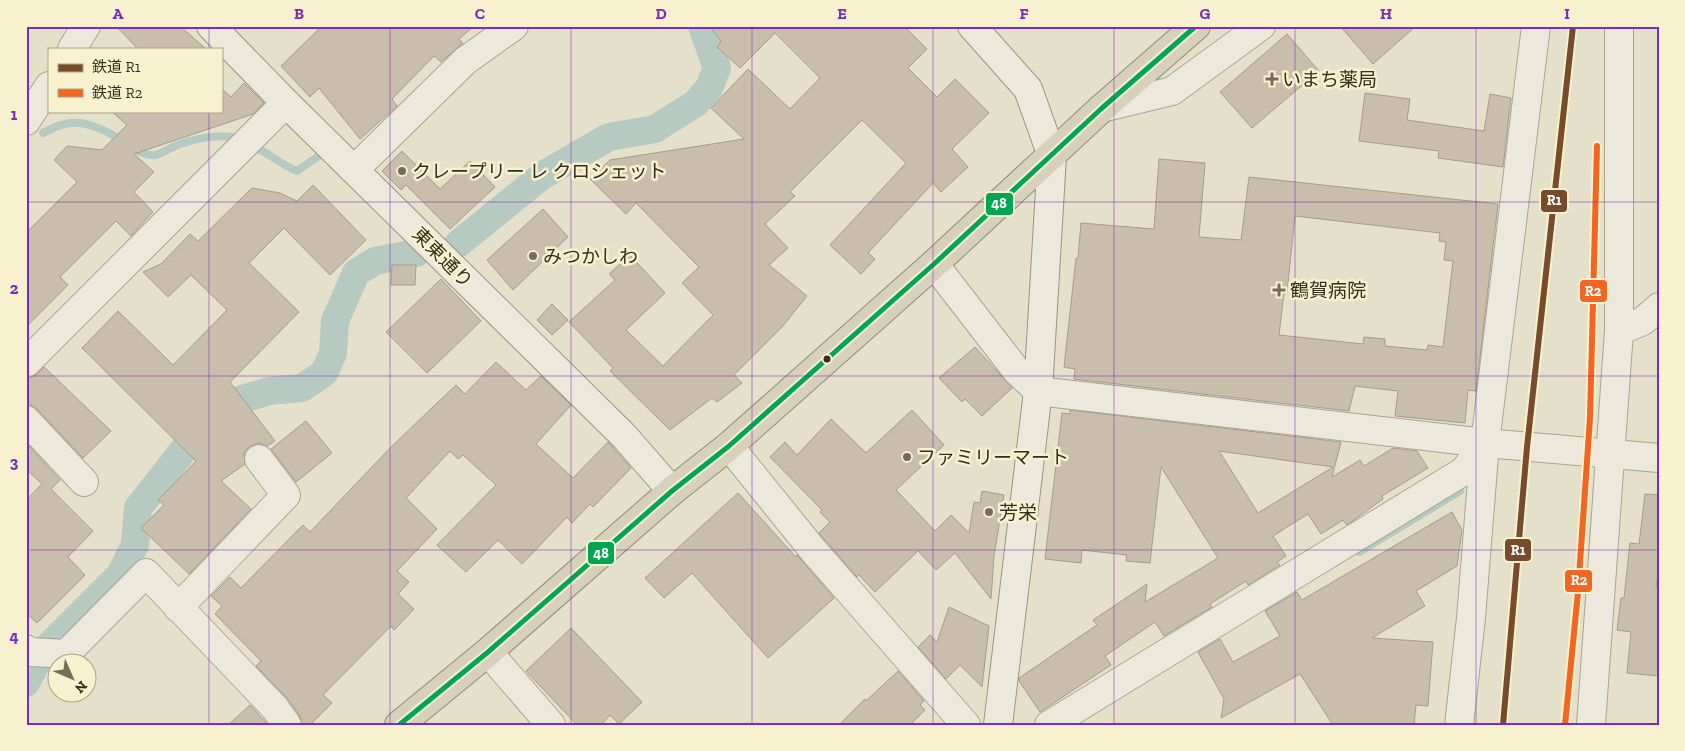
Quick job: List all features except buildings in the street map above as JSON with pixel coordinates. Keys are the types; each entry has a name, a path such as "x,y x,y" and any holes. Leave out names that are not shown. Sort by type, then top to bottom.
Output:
{"highway":[{"path":"399,725 488,652 672,491 729,446 934,264 1102,108 1196,26"}],"street":[{"path":"73,48 86,26"},
{"name":"東東通り","path":"211,26 286,103 624,436 672,491"},
{"path":"354,170 465,61 514,26"},
{"path":"972,26 1028,89 1052,156 1038,391 998,725"},
{"path":"1102,108 1172,91 1261,26"},
{"path":"1459,725 1471,618 1485,443 1536,26"},
{"path":"1590,725 1619,331 1619,26"},
{"path":"26,121 48,88"},
{"path":"31,348 286,103"},
{"path":"934,264 1016,370 1038,391 1485,443 1659,458"},
{"path":"1619,331 1642,321 1659,308"},
{"path":"26,420 84,482"},
{"path":"1048,725 1464,471 1485,443"},
{"path":"729,446 813,550 966,725"},
{"path":"178,608 286,495 259,459"},
{"path":"35,652 66,654 146,573 275,708 287,725"},
{"path":"488,652 551,725"}],"waterway":[{"path":"458,244 543,175 609,137 655,129 696,103 709,88 717,68 702,26"},
{"path":"43,133 56,126 80,123 103,130 123,142"},
{"path":"133,148 149,155 155,155 197,139 222,136 238,138"},
{"path":"253,146 297,171 320,155"},
{"path":"26,683 41,654 120,575 135,545 138,508 189,443 236,401 269,391 302,388 324,373 333,353 335,321 356,273 375,261 416,253"},
{"path":"1359,552 1460,491"}],"railway":[{"path":"1503,725 1527,447 1573,26"}],"rail line":[{"name":"R1","path":"1503,725 1527,447 1573,26"},
{"name":"R2","path":"1565,725 1578,592 1590,418 1597,146"}],"transit line":[{"name":"48","path":"399,725 488,652 672,491 729,446 934,264 1102,108 1196,26"}],"place":[{"name":"いまち薬局","path":"1272,79"},
{"name":"クレープリー レ クロシェット","path":"402,171"},
{"name":"みつかしわ","path":"533,256"},
{"name":"鶴賀病院","path":"1279,290"},
{"name":"ファミリーマート","path":"907,457"},
{"name":"芳栄","path":"989,512"}]}
